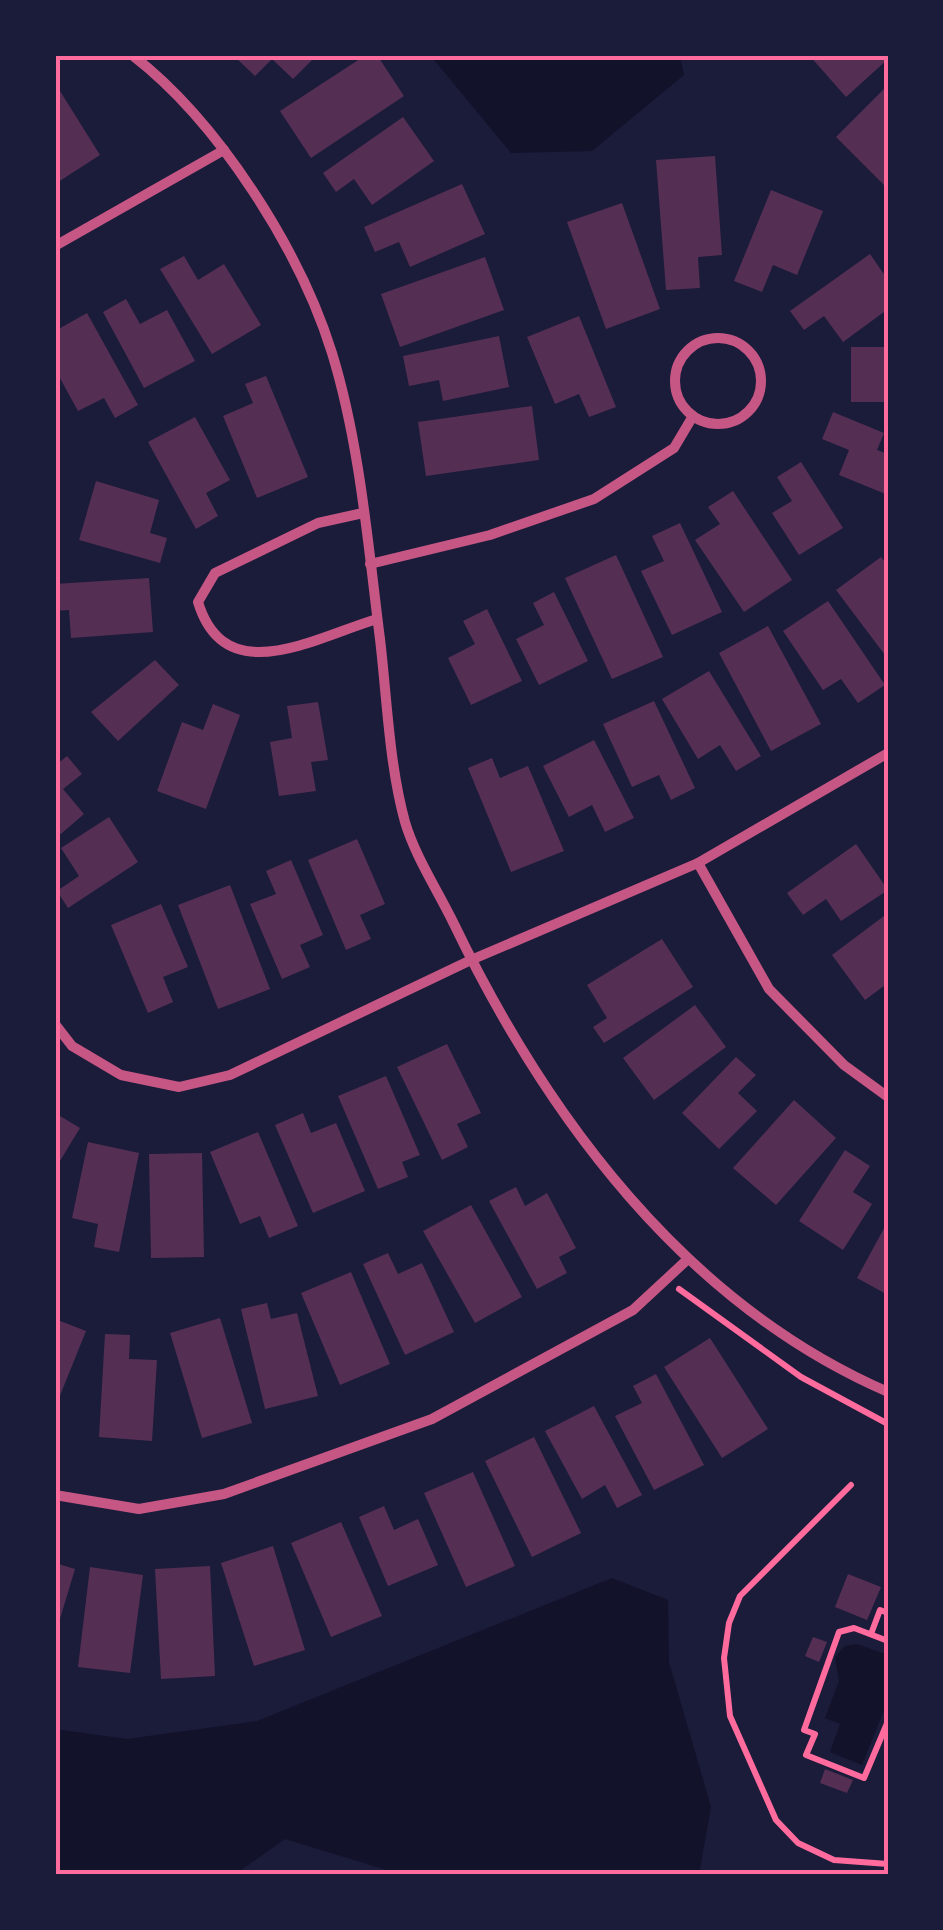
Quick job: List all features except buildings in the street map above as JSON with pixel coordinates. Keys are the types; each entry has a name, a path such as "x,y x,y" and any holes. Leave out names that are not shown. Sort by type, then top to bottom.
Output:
{"street":[{"path":"132,55 224,150 299,274 332,353 362,513 406,824 471,960 537,1074 606,1174 688,1259 765,1321 888,1392"},
{"path":"55,246 224,150"},
{"path":"729,340 743,346 758,367 761,381 753,406 732,422 718,424 693,416 676,392 679,362 700,342 729,340"},
{"path":"370,564 490,535 594,498 674,448 693,416"},
{"path":"362,513 318,524 215,573 198,602 206,630 226,647 256,655 377,618"},
{"path":"55,1024 72,1046 120,1076 179,1087 230,1075 471,960 698,863 888,753"},
{"path":"698,863 768,989 844,1065 888,1097"},
{"path":"55,1495 138,1509 224,1494 432,1420 634,1310 688,1259"}],"path":[{"path":"851,1485 740,1596 729,1623 724,1658 730,1716 776,1820 798,1843 834,1860 888,1864"},
{"path":"871,1634 880,1610 888,1614"},
{"path":"888,1642 854,1628 839,1632 804,1730 814,1734 806,1754 864,1778 888,1721"}],"shaded area":[{"path":"430,55 680,55 684,75 592,151 511,153"},
{"path":"612,1578 668,1600 669,1662 711,1807 699,1875 403,1875 285,1839 234,1875 55,1875 55,1729 127,1739 257,1721"},
{"path":"857,1644 888,1655 888,1700 862,1765 830,1752 840,1724 825,1718 839,1681 835,1657 845,1646"}]}
